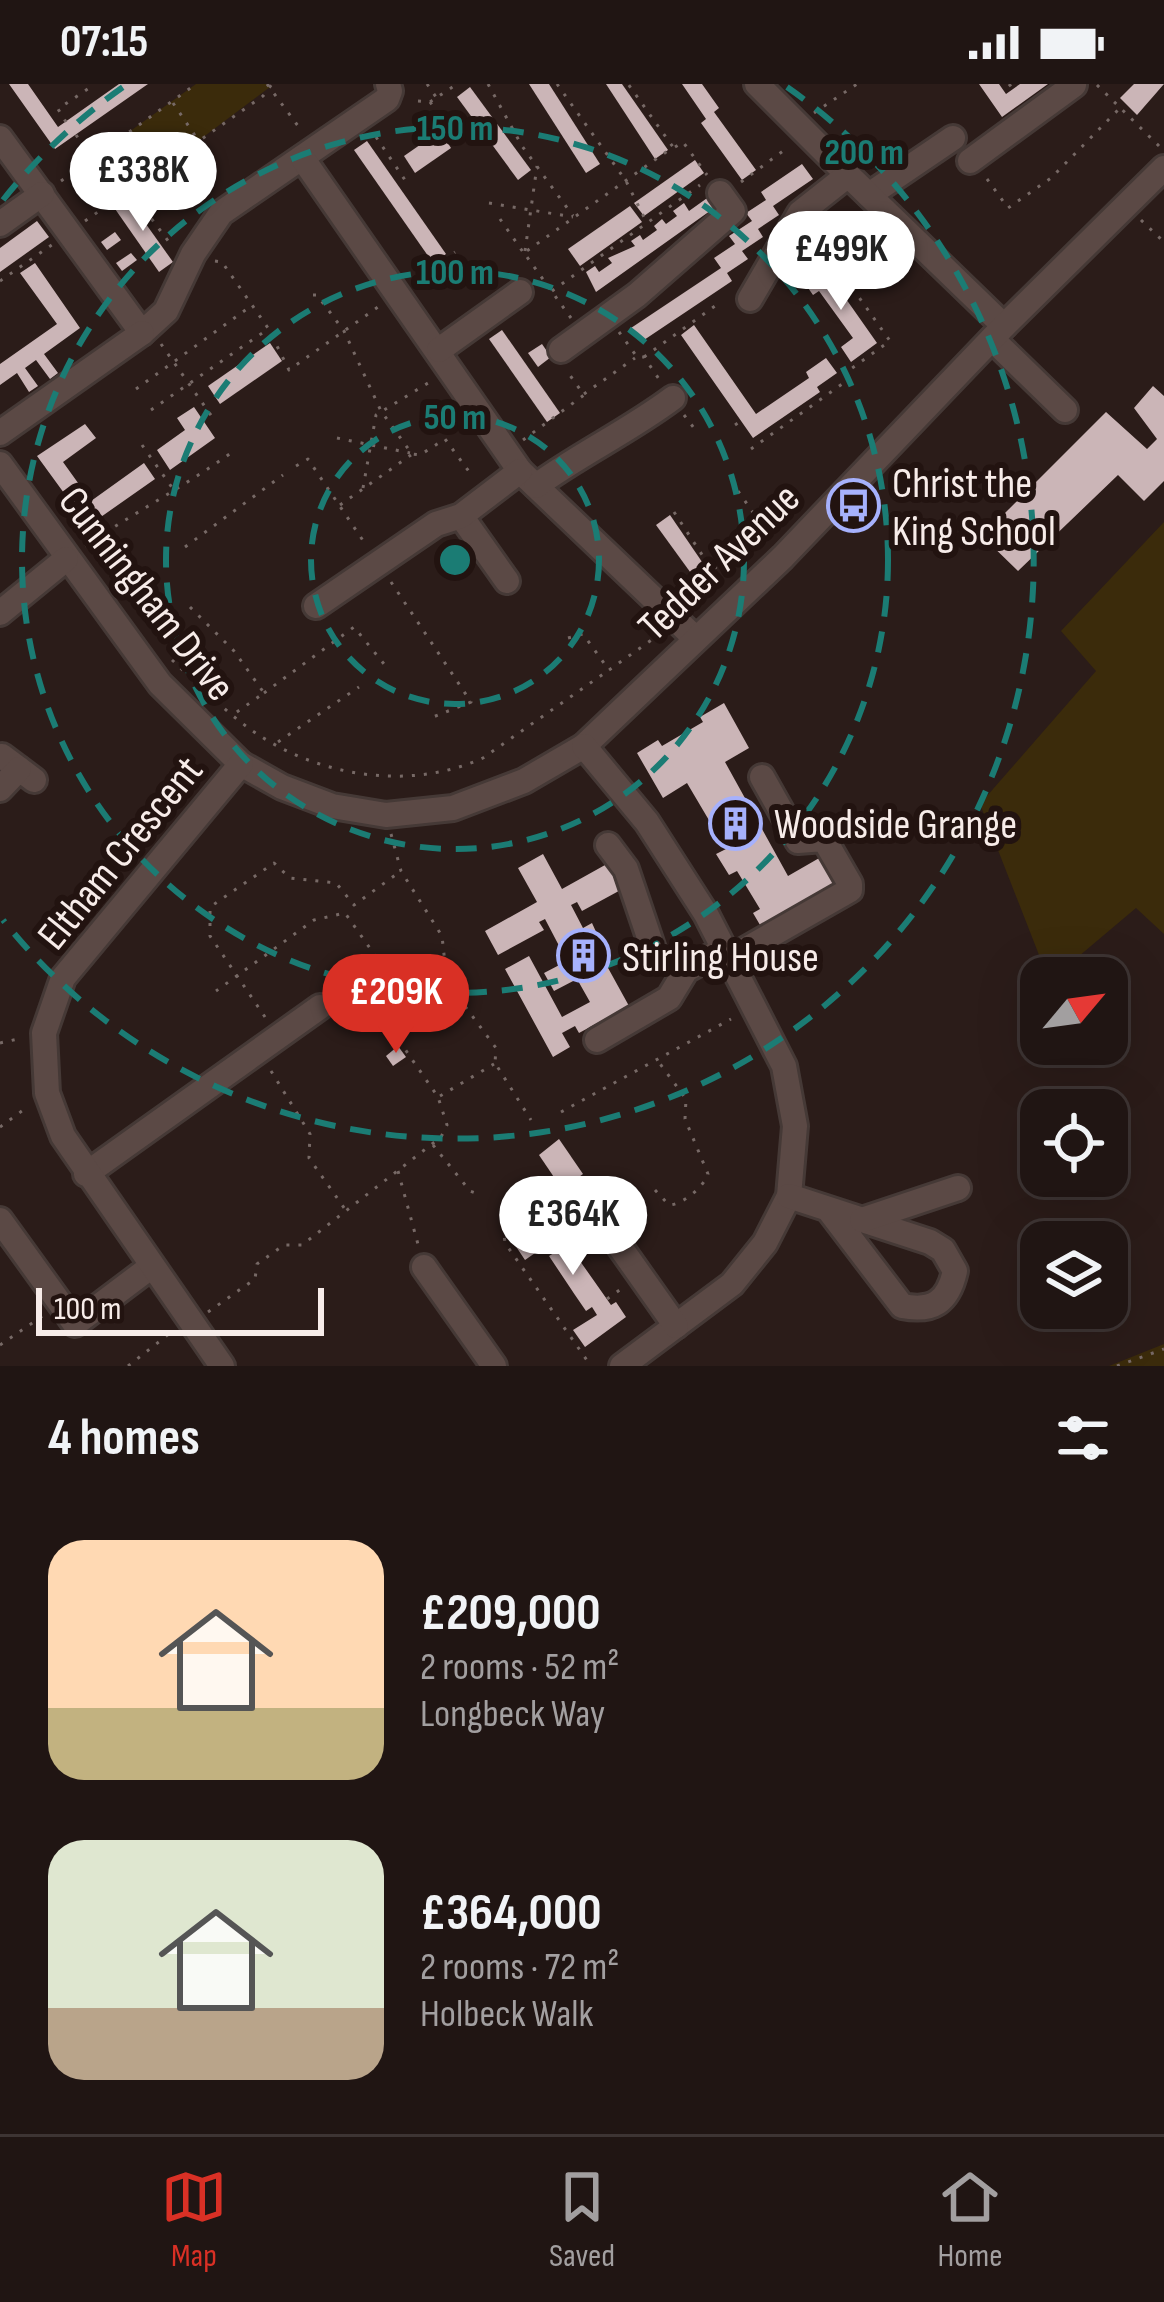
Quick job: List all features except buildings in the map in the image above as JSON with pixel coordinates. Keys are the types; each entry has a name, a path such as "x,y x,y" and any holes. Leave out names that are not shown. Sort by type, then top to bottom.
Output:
{"street":[{"path":"0,434 146,331 166,311 193,254 221,214 387,99 388,84"},
{"path":"758,84 869,195 1065,410"},
{"path":"970,161 1074,85"},
{"path":"0,138 146,331"},
{"path":"869,195 953,138"},
{"path":"309,155 397,293 521,469 686,630"},
{"name":"Tedder Avenue","path":"241,764 282,787 332,806 386,815 453,808 524,781 584,746 686,630 783,556 1164,168"},
{"path":"750,299 800,213 848,175"},
{"path":"561,350 696,246 733,211 720,193"},
{"path":"0,224 42,194"},
{"path":"444,358 520,292"},
{"path":"316,606 436,524 461,516 521,469 579,454 641,423 673,398"},
{"name":"Cunningham Drive","path":"0,464 160,684 241,764"},
{"path":"461,516 507,581"},
{"path":"0,614 66,559"},
{"path":"584,746 646,823 727,954 784,1066 795,1126 789,1196 765,1243 732,1284 622,1366"},
{"name":"Eltham Crescent","path":"222,1366 63,1136 47,1093 44,1033 63,978 241,764"},
{"path":"0,789 18,768"},
{"path":"597,1040 669,998 686,970 850,890 824,839 797,841 762,777"},
{"path":"608,845 626,869 655,955 686,970"},
{"path":"86,1174 320,1007"},
{"path":"862,1220 958,1188"},
{"path":"789,1196 862,1220 943,1250 955,1271 951,1289 943,1300 920,1310 902,1306 828,1209"},
{"path":"0,1220 75,1324 152,1266"},
{"path":"606,1227 676,1326"},
{"path":"424,1267 494,1366"}],"path":[{"path":"66,122 58,109 95,84"},
{"path":"42,194 196,84"},
{"path":"427,84 437,98"},
{"path":"418,101 430,102 457,84"},
{"path":"488,84 536,166 574,218"},
{"path":"557,84 626,181 647,222"},
{"path":"628,84 673,147"},
{"path":"720,193 742,182 857,84"},
{"path":"1095,84 1164,151"},
{"path":"0,280 118,195 130,192 270,85 309,155"},
{"path":"172,102 199,142"},
{"path":"430,102 455,136 451,148"},
{"path":"970,161 1008,208 1051,178 1120,108"},
{"path":"362,118 405,180"},
{"path":"76,135 118,195"},
{"path":"524,253 683,142 710,178 551,291"},
{"path":"101,152 167,243 222,262 268,328 289,370 455,252"},
{"path":"524,253 536,166"},
{"path":"489,203 574,218"},
{"path":"1126,206 1164,242"},
{"path":"751,449 845,382 848,371 890,341 800,213"},
{"path":"500,219 582,334"},
{"path":"313,295 344,331 381,411 412,454"},
{"path":"521,469 584,394 637,357 644,358 718,303"},
{"path":"136,389 252,305"},
{"path":"608,316 637,357"},
{"path":"151,410 268,328"},
{"path":"146,331 215,421"},
{"path":"561,350 555,354 584,394"},
{"path":"363,488 376,415 415,393 444,358"},
{"path":"644,358 697,432"},
{"path":"735,425 741,421"},
{"path":"338,438 420,455 445,439 488,496"},
{"path":"142,445 173,491"},
{"path":"66,559 235,450"},
{"path":"339,505 412,454"},
{"path":"296,466 308,459 471,702 428,719"},
{"path":"185,547 283,475"},
{"path":"738,490 783,556"},
{"path":"161,650 232,715 276,743 334,769 402,776 462,768 516,739 609,670 686,630 716,578 674,512"},
{"path":"712,569 766,531"},
{"path":"190,607 235,650 264,692"},
{"path":"232,715 354,627 384,664"},
{"path":"568,638 583,634 609,670"},
{"path":"276,743 358,687"},
{"path":"386,815 401,871 442,936 448,982 496,1048 495,1063 531,1120"},
{"path":"348,1214 309,1158 310,1134 236,976 210,936 210,907 274,863 290,878 335,883 355,905"},
{"path":"216,991 314,920 345,913 401,871"},
{"path":"128,1366 189,1319 204,1315 255,1279 257,1264 284,1246 302,1245 348,1214 432,1144 447,1125 439,1097 373,1003 379,961 345,913"},
{"path":"320,1007 373,1003"},
{"path":"561,1112 754,1006"},
{"path":"655,1190 669,1205 677,1205 706,1182 708,1174 685,1119 686,1099 657,1060"},
{"path":"439,1097 495,1063"},
{"path":"0,1127 47,1093"},
{"path":"432,1144 470,1191 481,1195"},
{"path":"398,1171 424,1267"},
{"path":"559,1184 575,1206 590,1216 563,1236"},
{"path":"503,1226 505,1243 591,1366"},
{"path":"0,1346 60,1304"},
{"path":"1117,1366 1164,1349"}],"shaded area":[{"path":"196,84 270,87 130,192 101,152"},
{"path":"1164,522 1164,934 1136,908 1078,957 1040,957 980,804 1096,671 1061,631"},
{"path":"1164,1344 1164,1366 1109,1366"}],"place":[{"name":"Christ the King School","path":"853,506"},
{"name":"Woodside Grange","path":"735,823"},
{"name":"Stirling House","path":"583,956"}]}
